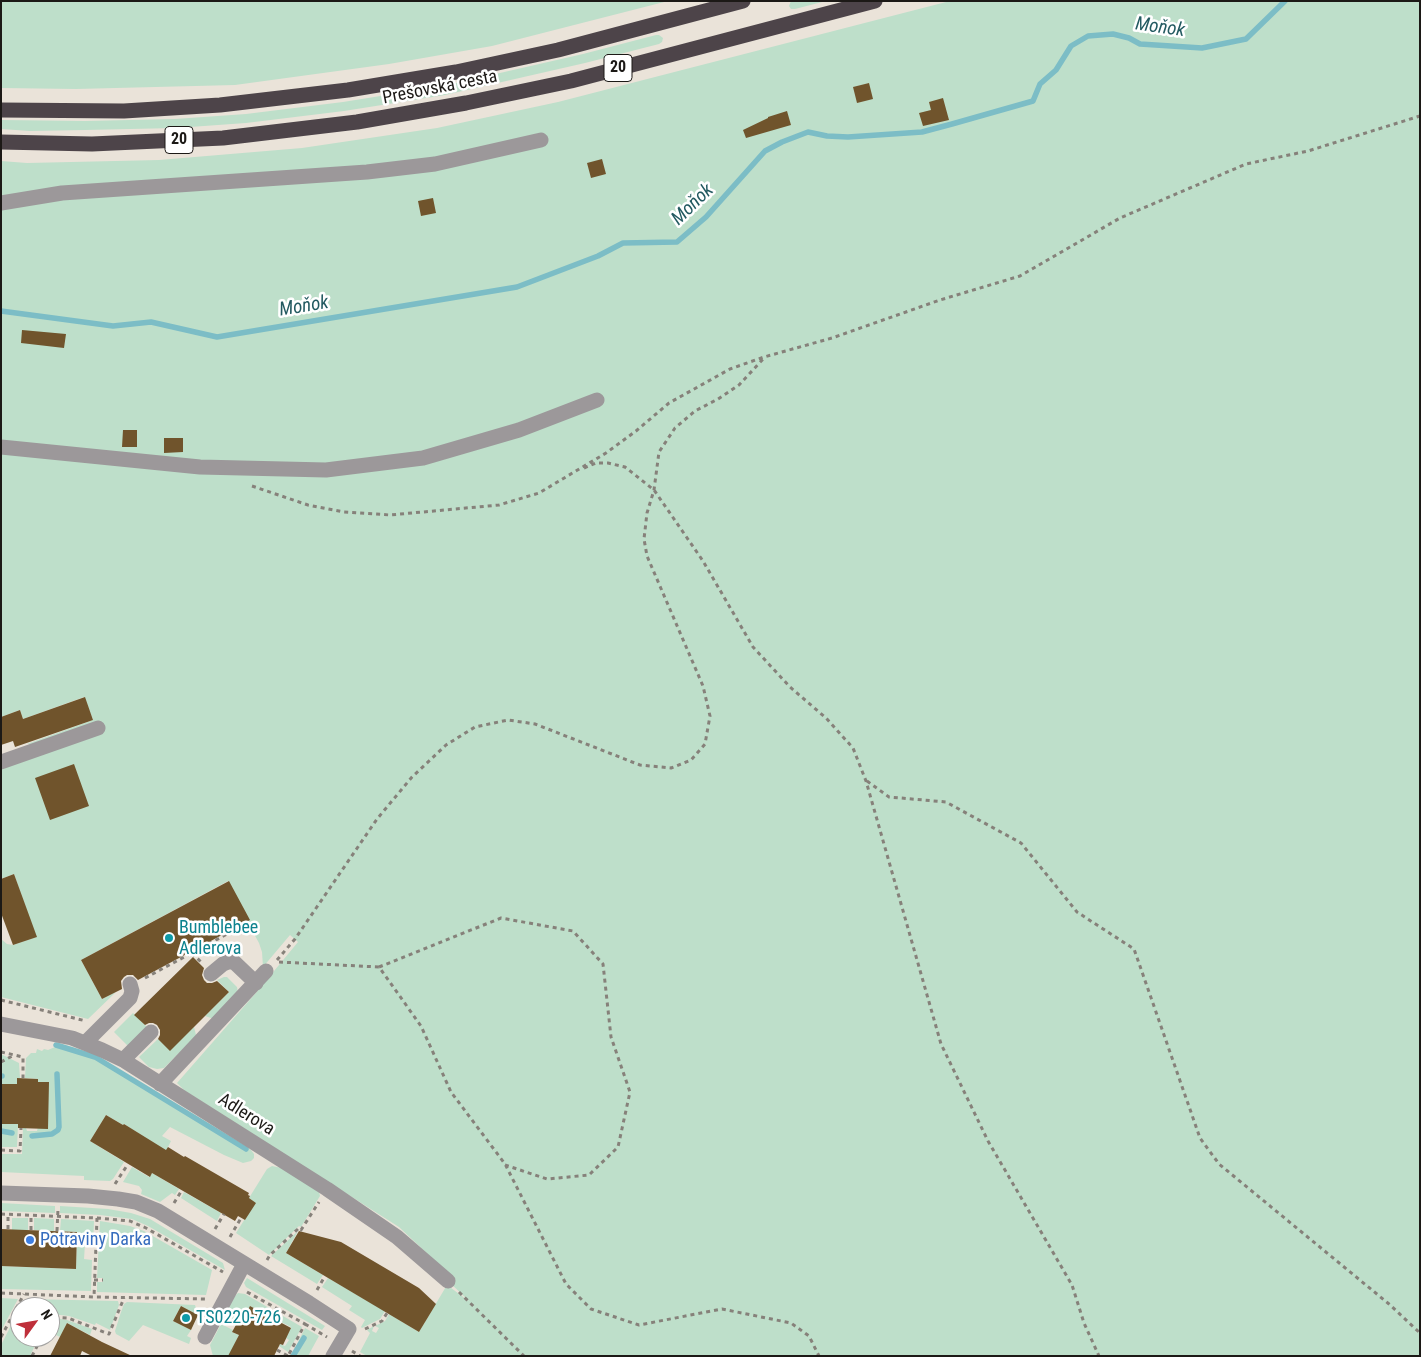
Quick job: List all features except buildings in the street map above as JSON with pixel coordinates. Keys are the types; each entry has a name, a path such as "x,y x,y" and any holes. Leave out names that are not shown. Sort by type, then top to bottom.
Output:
{"highway":[{"name":"Prešovská cesta","path":"1,110 124,111 220,105 348,90 456,72 548,52 743,1"},
{"name":"Prešovská cesta","path":"1,142 92,144 223,138 357,122 466,104 571,81 876,1"}],"street":[{"path":"1,202 62,193 367,172 435,164 541,140"},
{"path":"1,448 200,466 326,470 423,458 519,430 598,400"},
{"path":"1,762 98,728"},
{"path":"211,974 223,964 234,962 256,983"},
{"path":"160,1084 205,1026 256,983 270,967"},
{"path":"85,1043 130,998 132,991 130,984"},
{"name":"Adlerova","path":"1,1024 57,1035 102,1050 128,1055 160,1084 327,1189 397,1238 448,1281"},
{"path":"128,1055 151,1032"},
{"path":"1,1193 118,1198 136,1202 158,1211 348,1328 333,1356"},
{"path":"205,1337 244,1264"}],"path":[{"path":"248,485 308,505 344,512 390,515 499,505 539,493 606,453 669,403 730,370 764,357 832,338 940,300 1020,276 1120,218 1246,164 1308,151 1420,116"},
{"path":"270,967 294,939 377,819 412,777 446,745 475,727 508,720 535,724 640,765 671,768 691,760 705,744 710,716 704,686 647,556 644,539 647,513 654,490 659,452 675,428 695,411 739,385 764,357"},
{"path":"577,470 596,463 608,463 625,467 654,490 703,561 753,646 790,687 826,718 852,748 866,781 941,1044 988,1141 1072,1285 1084,1323 1098,1355"},
{"path":"866,781 889,797 946,802 1020,843 1077,912 1134,949 1200,1138 1219,1164 1389,1304 1420,1333"},
{"path":"270,967 379,967 502,918 574,931 603,964 611,1037 630,1092 618,1147 589,1175 546,1179 504,1164"},
{"path":"147,977 242,926"},
{"path":"379,967 421,1026 451,1092 504,1164 566,1284 591,1309 639,1325 722,1309 790,1323 809,1336 819,1356"},
{"path":"1,1000 89,1022"},
{"path":"1,1052 23,1057 23,1078"},
{"path":"1,1062 14,1055"},
{"path":"1,1150 20,1150 20,1128"},
{"path":"118,1179 128,1164"},
{"path":"259,1273 270,1255 299,1228 301,1230 327,1189"},
{"path":"175,1202 182,1190"},
{"path":"1,1214 97,1218 130,1222 146,1228 226,1274 241,1289 310,1327"},
{"path":"8,1215 8,1229"},
{"path":"31,1215 31,1230"},
{"path":"57,1231 58,1216"},
{"path":"94,1297 97,1218"},
{"path":"233,1231 241,1218"},
{"path":"319,1286 325,1276"},
{"path":"94,1280 103,1280"},
{"path":"448,1281 524,1356"},
{"path":"1,1293 224,1300"},
{"path":"1,1338 24,1294"},
{"path":"60,1318 68,1318 109,1334 124,1298"},
{"path":"382,1321 387,1313"},
{"path":"277,1350 288,1356 305,1324"}],"green space":[{"path":"1,1 668,1 492,46 389,64 235,85 76,89 1,88"},
{"path":"791,1 826,1 791,9 789,6"},
{"path":"950,1 1420,1 1420,1356 367,1356 360,1352 370,1333 367,1330 374,1326 372,1331 376,1333 379,1328 375,1326 385,1321 389,1314 419,1332 447,1285 470,1302 448,1281 451,1276 399,1227 185,1091 177,1083 298,942 290,935 263,967 259,943 228,881 81,960 102,999 116,992 88,1019 1,997 1,939 7,944 13,945 36,937 14,874 1,879 1,767 34,745 27,744 93,720 84,697 23,719 20,710 1,717 1,161 27,163 159,160 302,148 437,128 558,102"},
{"path":"656,35 663,38 659,44 585,63 445,95 344,111 246,123 176,128 30,131 1,129 1,120 175,119 246,114 343,102 443,86"},
{"path":"227,977 237,987 238,993 214,1019 205,1016 229,992 217,980"},
{"path":"133,1013 147,1027 128,1046 114,1032"},
{"path":"194,1027 195,1037 164,1068 149,1067 139,1057 158,1039 170,1050"},
{"path":"56,1044 96,1056 251,1150 254,1158 243,1163 170,1127 162,1136 171,1141 166,1151 124,1124 106,1115 90,1141 124,1162 110,1181 84,1180 84,1176 1,1172 1,1154 22,1154 23,1128 26,1128 27,1131 37,1131 48,1082 38,1082 38,1079 25,1078 26,1058 31,1053 36,1053 37,1049 42,1051 44,1049 48,1050 55,1047"},
{"path":"1,1054 19,1063 20,1078 17,1078 17,1084 1,1084"},
{"path":"1,1124 18,1124 17,1147 1,1147"},
{"path":"272,1166 282,1168 319,1192 320,1196 301,1227 299,1226 269,1255 236,1233 255,1203 249,1198 267,1169"},
{"path":"132,1167 149,1177 152,1173 179,1189 175,1195 172,1193 160,1202 141,1194 142,1190 139,1186 123,1182"},
{"path":"184,1192 221,1213 217,1221 181,1198"},
{"path":"1,1203 55,1206 55,1213 1,1211"},
{"path":"60,1206 108,1209 150,1219 223,1263 225,1270 148,1226 132,1219 60,1213"},
{"path":"12,1218 28,1218 28,1230 12,1230"},
{"path":"34,1218 54,1219 54,1231 34,1230"},
{"path":"61,1219 94,1221 93,1244 85,1244 84,1259 92,1260 91,1291 1,1289 1,1266 76,1269 77,1232 60,1231"},
{"path":"100,1221 130,1226 144,1231 212,1270 206,1295 97,1292 97,1282 103,1282 103,1278 97,1278"},
{"path":"298,1231 286,1253 323,1275 317,1284 271,1256"},
{"path":"247,1278 325,1326 322,1330 246,1287 244,1283"},
{"path":"328,1278 385,1311 380,1319 362,1328 365,1320 349,1310 352,1306 322,1287"},
{"path":"238,1293 245,1294 302,1327 288,1352 279,1346 280,1344 285,1346 289,1340 286,1338 291,1327 250,1306 245,1315 242,1314 236,1325 223,1319"},
{"path":"1,1298 10,1299 10,1314 1,1331"},
{"path":"60,1300 118,1301 119,1305 110,1330 96,1323 95,1325 60,1315"},
{"path":"127,1302 195,1305 198,1315 181,1306 173,1321 191,1330 187,1336 191,1338 189,1344 143,1325 129,1341 116,1334 115,1331 120,1315 124,1304"},
{"path":"60,1319 92,1329 90,1335 67,1323 60,1337"},
{"path":"221,1324 239,1335 229,1356 213,1356 210,1345"},
{"path":"10,1327 10,1347 34,1347 30,1356 1,1356 1,1345"},
{"path":"305,1328 319,1336 308,1356 291,1356"}],"waterway":[{"name":"Moňok","path":"1,311 113,326 151,322 217,337 517,287 598,256 623,243 677,242 706,217 765,151 808,132 827,136 848,137 922,132 952,124 1033,101 1040,84 1056,70 1071,46 1088,36 1113,34 1129,38 1140,44 1202,48 1246,39 1285,1"},
{"path":"56,1045 95,1057 246,1149"},
{"path":"32,1136 52,1134 58,1130 57,1074"},
{"path":"1,1131 12,1133"},
{"path":"293,1356 304,1338"}],"place":[{"name":"Bumblebee Adlerova","path":"169,938"},
{"name":"Potraviny Darka","path":"30,1240"},
{"name":"TS0220-726","path":"186,1318"}]}
